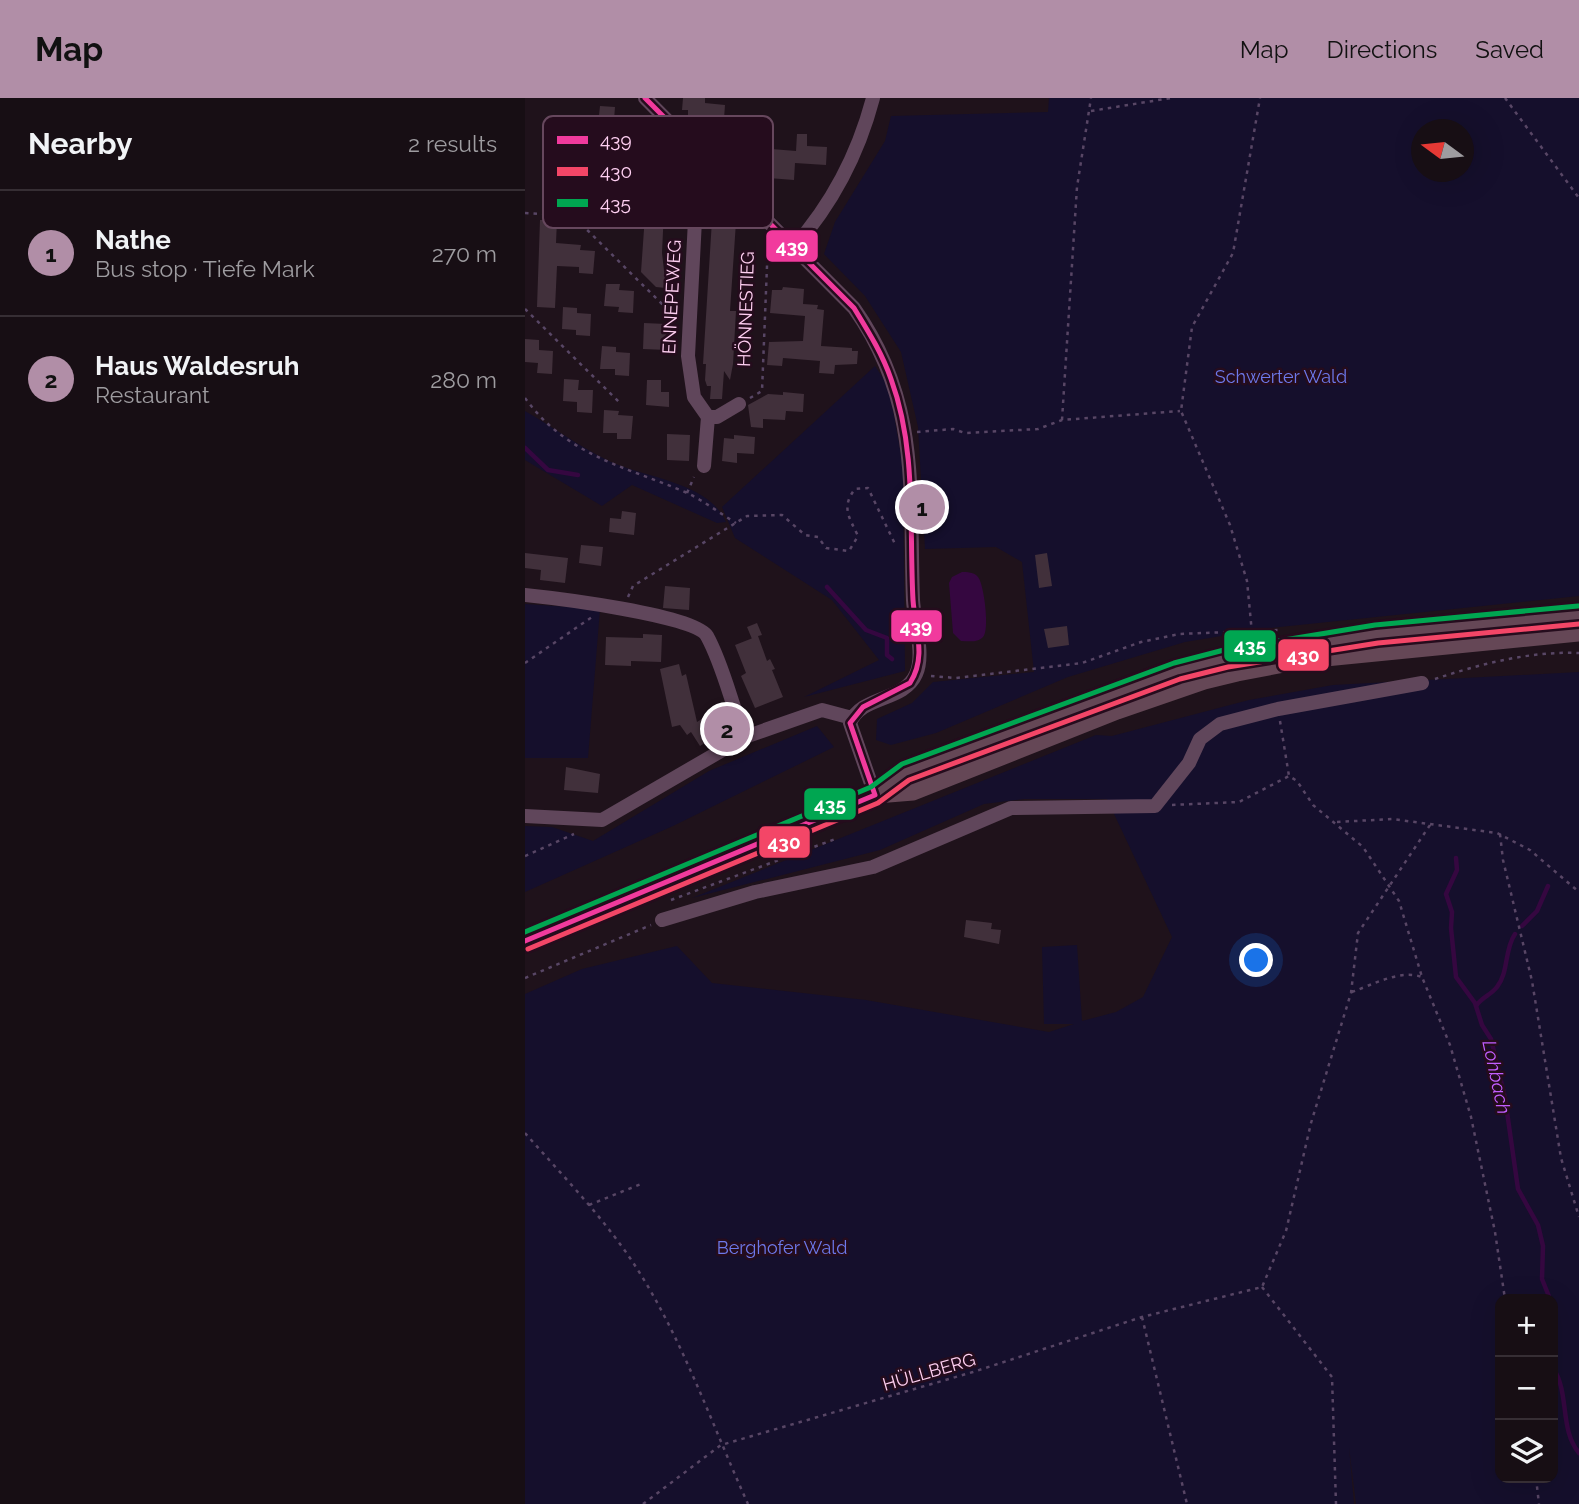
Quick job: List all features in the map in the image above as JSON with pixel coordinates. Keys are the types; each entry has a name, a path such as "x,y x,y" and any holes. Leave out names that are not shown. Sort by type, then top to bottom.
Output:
{"main road":[{"path":"1082,714 1177,671 1274,648 1579,615"},
{"path":"525,941 875,794 905,772 1082,714 1203,680 1272,665 1579,632"}],"street":[{"path":"645,98 663,116"},
{"path":"794,247 816,222 841,183 861,142 873,98"},
{"path":"773,227 854,308 867,327 895,387 907,435 917,674 908,685 865,706 852,718 851,729 875,794"},
{"name":"ENNEPEWEG","path":"695,228 688,356 694,397 708,417"},
{"path":"704,466 708,417 717,417 739,404"},
{"path":"525,595 609,607 687,623 706,633 745,737"},
{"path":"657,919 755,892 873,867 1011,808 1155,806 1189,763 1200,739 1220,724 1278,709 1422,683"},
{"path":"525,816 602,820 745,737 822,710 852,718"}],"path":[{"path":"1062,420 1077,187 1091,98"},
{"path":"1090,111 1171,98"},
{"path":"917,674 956,678 1082,663 1141,642 1179,634 1220,631 1252,633 1247,581 1230,526 1181,411 1192,327 1233,253 1260,98"},
{"path":"1505,98 1579,198"},
{"path":"525,213 543,214"},
{"path":"585,228 671,312"},
{"name":"HÖNNESTIEG","path":"757,394 762,391 769,228"},
{"path":"525,309 619,402"},
{"path":"525,398 567,439 605,463 687,493 737,524"},
{"path":"907,435 953,429 965,433 1038,429 1062,420 1181,411"},
{"path":"687,493 698,467 704,466"},
{"path":"525,663 628,597 633,586 747,516 782,515 805,535 818,537 826,548 849,551 858,536 845,509 847,499 855,489 868,488 895,544 912,544"},
{"path":"1422,683 1477,664 1559,652 1579,653"},
{"path":"1278,709 1289,776 1297,781 1313,804 1363,847 1399,901 1422,977 1450,1045 1471,1117 1495,1232 1504,1294"},
{"path":"1155,806 1239,802 1289,776"},
{"path":"1337,822 1392,819 1500,834 1530,850 1579,892"},
{"path":"1336,1504 1332,1377 1262,1287 1286,1231 1311,1123 1350,993 1358,933 1430,825"},
{"path":"525,856 579,831"},
{"path":"1500,834 1503,860 1544,1043 1561,1158 1579,1217"},
{"path":"664,902 838,838"},
{"path":"646,926 657,919"},
{"path":"525,978 657,919"},
{"path":"1350,993 1393,978 1413,974 1422,977"},
{"path":"525,1133 589,1206 634,1264 670,1331 748,1504"},
{"path":"589,1206 641,1184"},
{"name":"HÜLLBERG","path":"721,1445 999,1364 1142,1317 1262,1287"},
{"path":"1142,1317 1187,1504"},
{"path":"643,1504 721,1445"},
{"path":"1537,1483 1539,1504"}],"green space":[{"name":"Schwerter Wald","path":"1049,98 1579,98 1579,596 1270,628 1185,642 1068,677 936,733 891,745 876,740 877,719 912,703 933,682 1034,672 1022,562 996,547 925,549 918,427 901,352 865,296 824,254 835,222 885,141 891,116 1048,112"},
{"path":"875,366 889,387 903,466 905,671 804,697 879,660 832,600 735,538 722,507"},
{"path":"525,411 609,461 675,483 706,498 718,509 726,522 717,523 632,485 602,506 525,460"},
{"path":"525,604 600,609 588,758 525,758"},
{"name":"Berghofer Wald","path":"1579,672 1579,1504 1356,1504 1349,1447 1354,1504 525,1504 525,994 582,969 677,946 712,983 866,1000 1049,1032 1074,1024 1044,1024 1042,947 1077,945 1082,1021 1116,1012 1143,997 1172,937 1107,799 1024,799 984,804 880,850 692,898 1096,735 1112,736 1249,700 1333,685"},
{"path":"817,726 834,747 673,826 525,892 525,826 552,827 593,841 709,771"}],"shaded area":[{"path":"962,572 978,577 984,597 985,633 976,641 961,641 953,633 949,583 952,577"}],"building":[{"path":"683,98 705,98 705,103 725,105 724,116 688,115 688,110 682,110"},
{"path":"600,106 615,107 614,116 599,116"},
{"path":"797,134 807,134 807,146 827,147 826,165 795,163 794,180 773,178 773,149 796,151"},
{"path":"540,220 543,220 543,228 557,228 556,243 581,245 580,250 595,251 593,274 579,273 579,267 557,266 555,308 537,307"},
{"path":"644,228 663,228 662,253 666,288 656,287 641,272"},
{"path":"712,228 736,228 730,311 736,311 733,364 730,380 724,371 722,399 710,399 711,386 707,386 706,364 703,364"},
{"path":"606,284 620,284 619,290 634,291 633,313 618,312 619,307 604,306"},
{"path":"783,287 804,289 803,304 818,305 817,309 824,310 821,346 852,348 852,351 858,351 857,364 835,365 834,374 819,373 820,361 783,358 782,366 767,365 769,342 803,341 805,316 770,313 772,290 782,290"},
{"path":"563,307 577,308 577,313 591,314 590,336 576,335 576,330 562,329"},
{"path":"644,323 666,324 667,350 643,349"},
{"path":"525,339 539,340 539,350 553,351 552,374 537,373 538,363 525,362"},
{"path":"602,346 616,347 616,352 630,353 629,376 615,375 615,369 600,369"},
{"path":"564,379 579,380 578,390 593,390 592,413 577,412 577,402 563,401"},
{"path":"647,380 661,380 661,392 669,392 669,407 646,405"},
{"path":"783,392 804,394 803,412 786,411 785,420 763,419 763,428 751,427 748,405 768,394 783,395"},
{"path":"604,410 633,416 631,439 617,439 617,433 603,433"},
{"path":"667,434 690,435 689,461 667,460"},
{"path":"734,435 755,437 754,454 737,453 737,463 722,461 724,438 734,439"},
{"path":"622,511 636,513 634,535 609,532 610,518 621,519"},
{"path":"581,545 603,547 601,566 579,563"},
{"path":"525,553 568,558 565,583 540,580 541,570 525,568"},
{"path":"1047,553 1052,586 1039,588 1035,555"},
{"path":"665,586 690,588 689,610 663,608"},
{"path":"757,623 762,635 758,636 767,661 770,659 775,669 772,670 783,697 755,708 741,676 746,673 735,645 752,638 747,627"},
{"path":"1067,626 1069,645 1048,648 1044,629"},
{"path":"643,634 662,635 661,662 631,661 631,666 605,665 606,637 643,638"},
{"path":"679,664 682,676 686,674 697,722 719,708 730,727 700,746 691,732 687,735 680,725 672,727 660,669"},
{"path":"566,767 600,774 598,793 564,790"},
{"path":"966,920 992,923 991,929 1001,930 999,944 964,937"}],"waterway":[{"path":"525,448 548,470 578,475"},
{"path":"827,587 866,630 887,638 887,655 892,659"},
{"name":"Lohbach","path":"1456,858 1457,870 1446,894 1452,912 1456,977 1475,1003 1482,1025 1491,1039 1505,1098 1518,1189 1538,1225 1543,1246 1542,1279 1548,1294"},
{"path":"1522,926 1537,911 1548,886"},
{"path":"1476,1006 1495,990 1501,981 1515,934"},
{"name":"Lohbach","path":"1558,1378 1569,1433 1579,1453"}],"transit line":[{"name":"439","path":"645,98 663,116"},
{"name":"439","path":"773,227 854,308 879,351 891,379 905,433 910,488 913,600 919,653 910,683 863,707 850,723 875,795"},
{"name":"435","path":"525,932 871,787 902,764 1174,663 1224,650 1375,625 1578,606"},
{"name":"430","path":"528,949 878,803 909,780 1180,679 1228,667 1378,643 1579,624"},
{"name":"439","path":"525,941 875,795"}],"place":[{"name":"Nathe","path":"922,507"},
{"name":"Haus Waldesruh","path":"727,729"}]}
